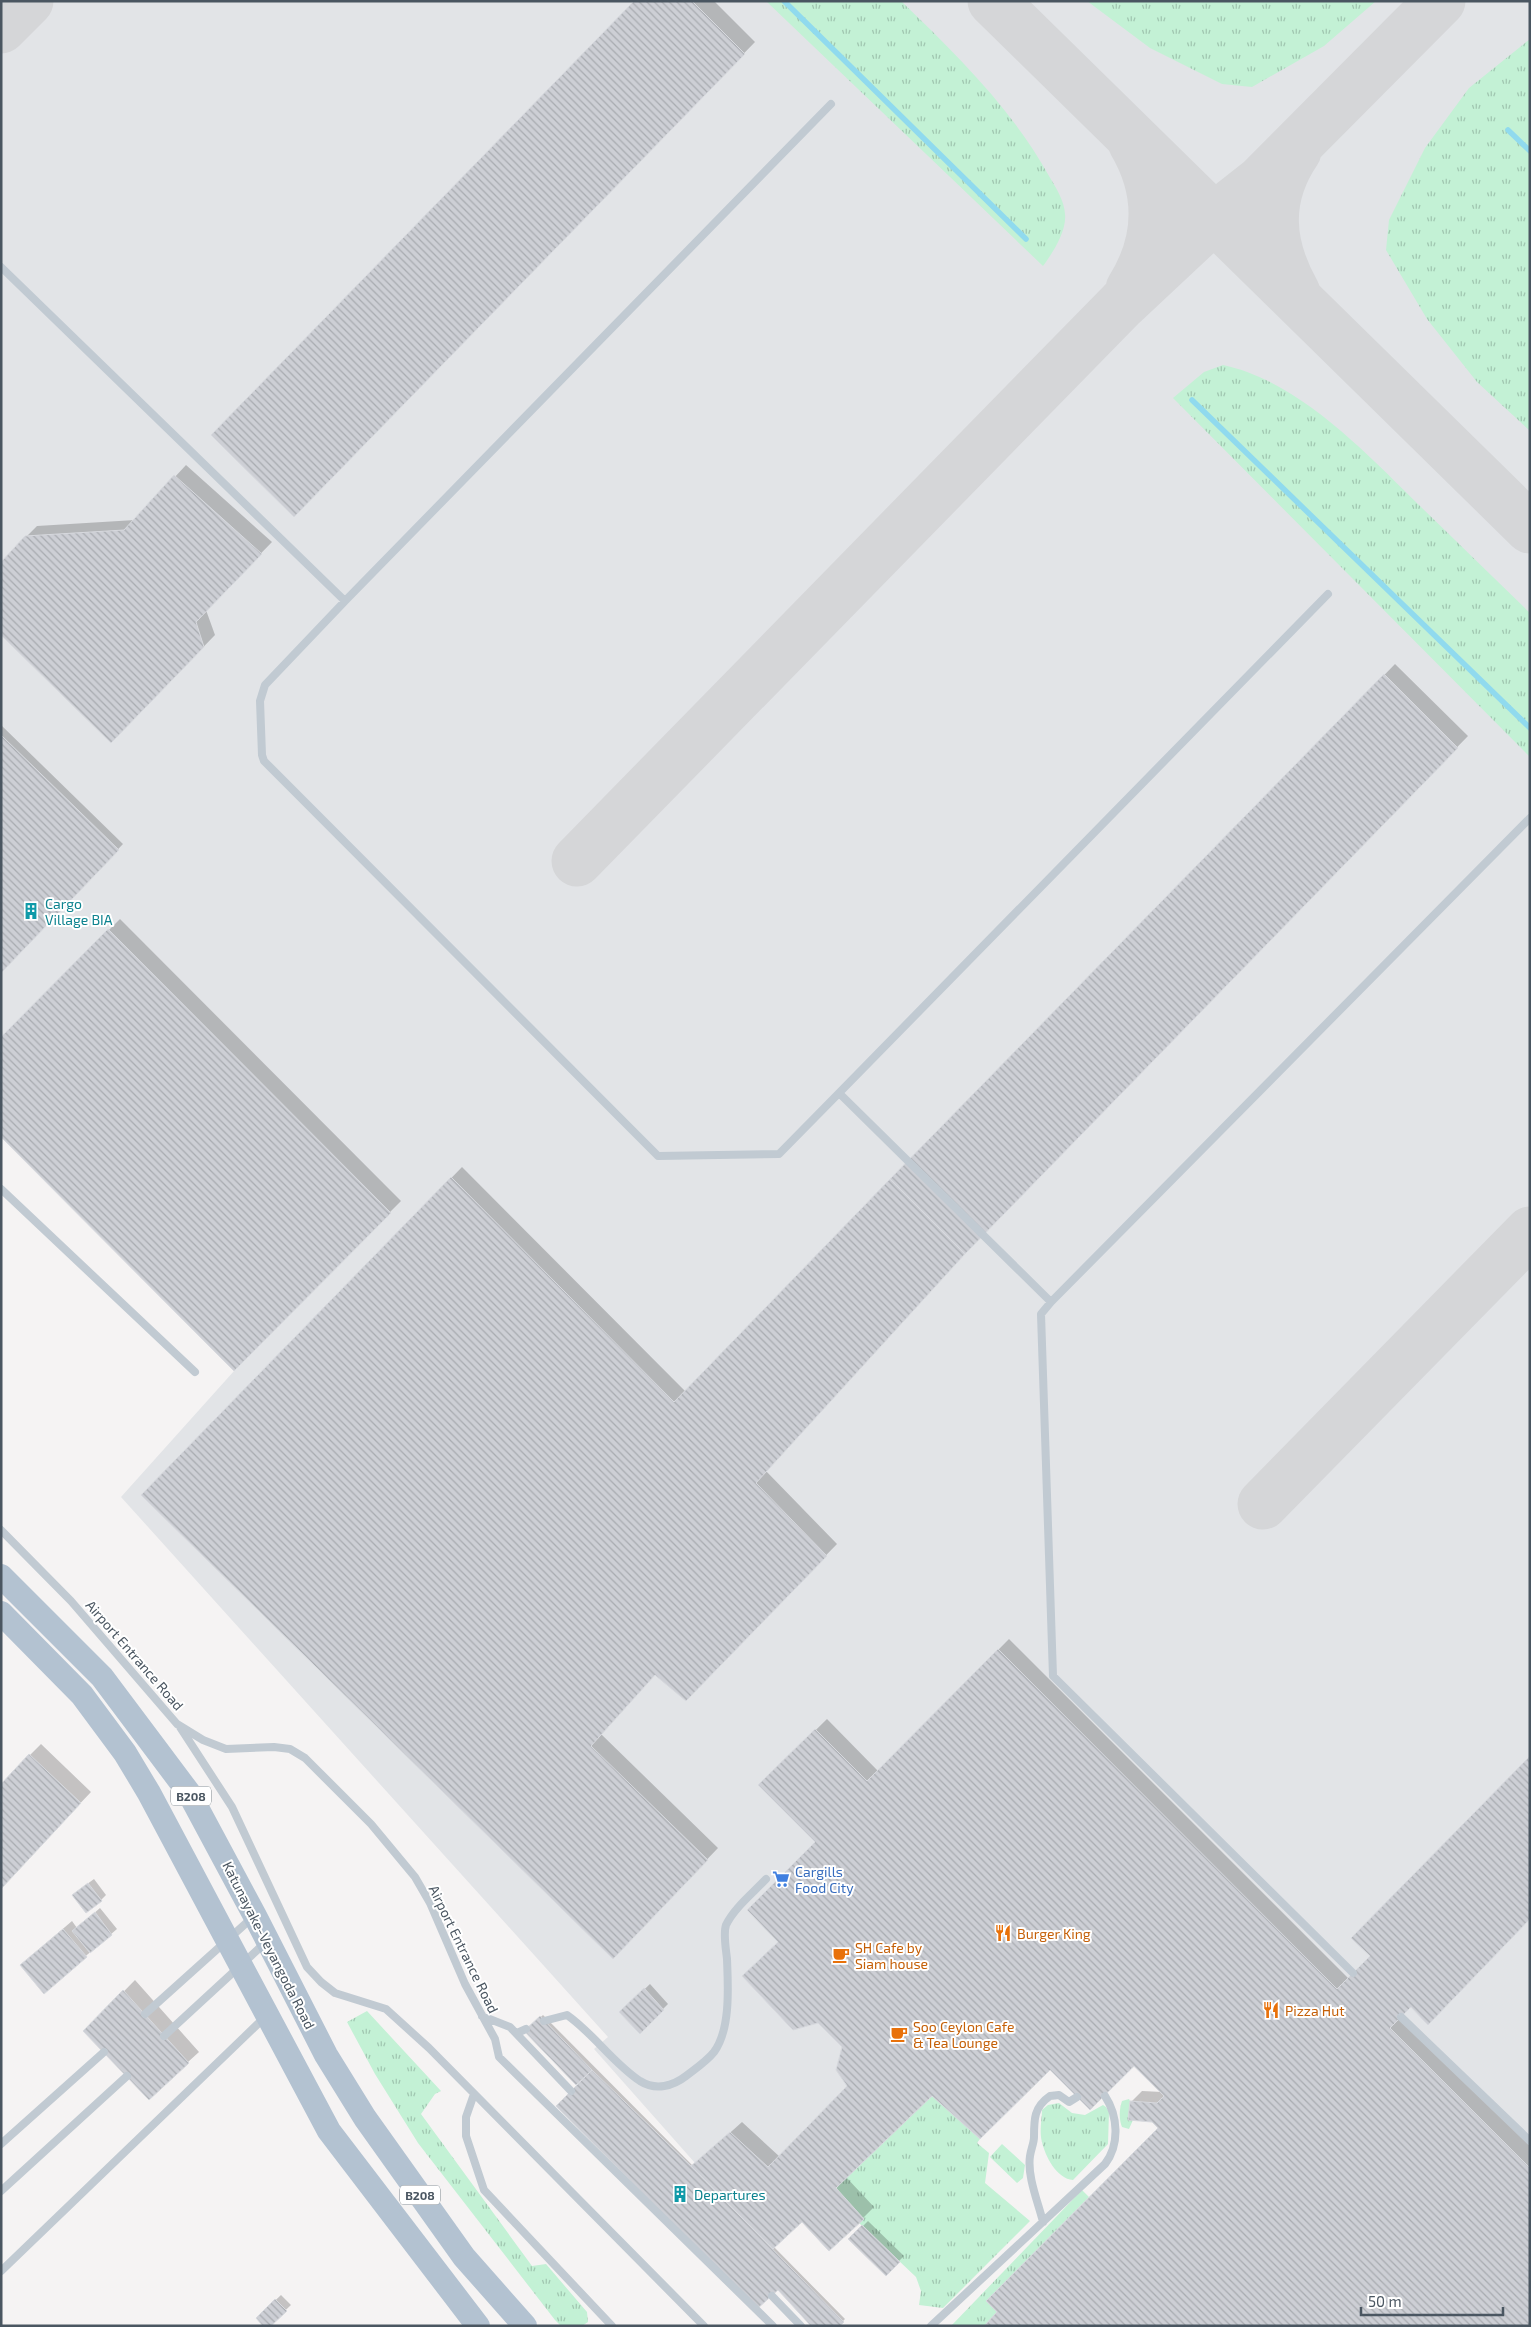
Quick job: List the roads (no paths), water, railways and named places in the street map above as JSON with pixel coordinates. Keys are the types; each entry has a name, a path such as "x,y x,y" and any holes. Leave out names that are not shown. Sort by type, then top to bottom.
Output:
{"main road":[{"name":"Katunayake-Veyangoda Road","path":"1,1576 102,1677 189,1793 326,2054 365,2118 464,2257 525,2326"},
{"name":"B208","path":"1,1613 82,1695 125,1754 149,1792 329,2132 478,2326"}],"lane":[{"path":"831,104 265,684 260,701 262,755 264,761 658,1156 779,1154 1328,594"},
{"path":"1,267 345,601"},
{"path":"1353,1973 1053,1676 1041,1314 1530,818"},
{"path":"839,1093 1051,1302"},
{"path":"1,1189 194,1372"},
{"name":"Airport Entrance Road","path":"1,1530 71,1601 177,1724 203,1740 226,1750 274,1747 290,1749 305,1758 371,1824 415,1877 430,1903 465,1984 495,2040 499,2057 772,2326"},
{"path":"177,1724 232,1807 307,1967 335,1993 386,2009 474,2094 704,2326"},
{"path":"544,2020 567,2015 581,2025 613,2058 641,2082 655,2086 670,2086 682,2079 715,2051 723,2029 728,1994 725,1927 731,1916 766,1879"},
{"path":"144,2014 255,1916"},
{"path":"164,2036 267,1940"},
{"path":"1,2271 266,2016"},
{"path":"482,2016 510,2027 571,2091"},
{"path":"1401,2018 1530,2141"},
{"path":"517,2033 526,2029"},
{"path":"1,2144 104,2052"},
{"path":"1,2190 127,2076"},
{"path":"474,2094 466,2117 466,2136 484,2190 612,2326"},
{"path":"1043,2222 1034,2186 1030,2157 1034,2138 1033,2122 1036,2111 1050,2096 1059,2096 1068,2102 1077,2097"},
{"path":"931,2326 1105,2164 1112,2155 1115,2144 1115,2121 1112,2107 1105,2096"},
{"path":"772,2296 801,2326"}],"waterway":[{"path":"784,1 1026,239"},
{"path":"1508,130 1530,151"},
{"path":"1192,400 1530,728"}],"place":[{"name":"Cargo Village BIA","path":"31,911"},
{"name":"Cargills Food City","path":"781,1879"},
{"name":"Burger King","path":"1003,1933"},
{"name":"SH Cafe by Siam house","path":"841,1955"},
{"name":"Pizza Hut","path":"1271,2010"},
{"name":"Soo Ceylon Cafe & Tea Lounge","path":"899,2034"},
{"name":"Departures","path":"680,2194"}]}
